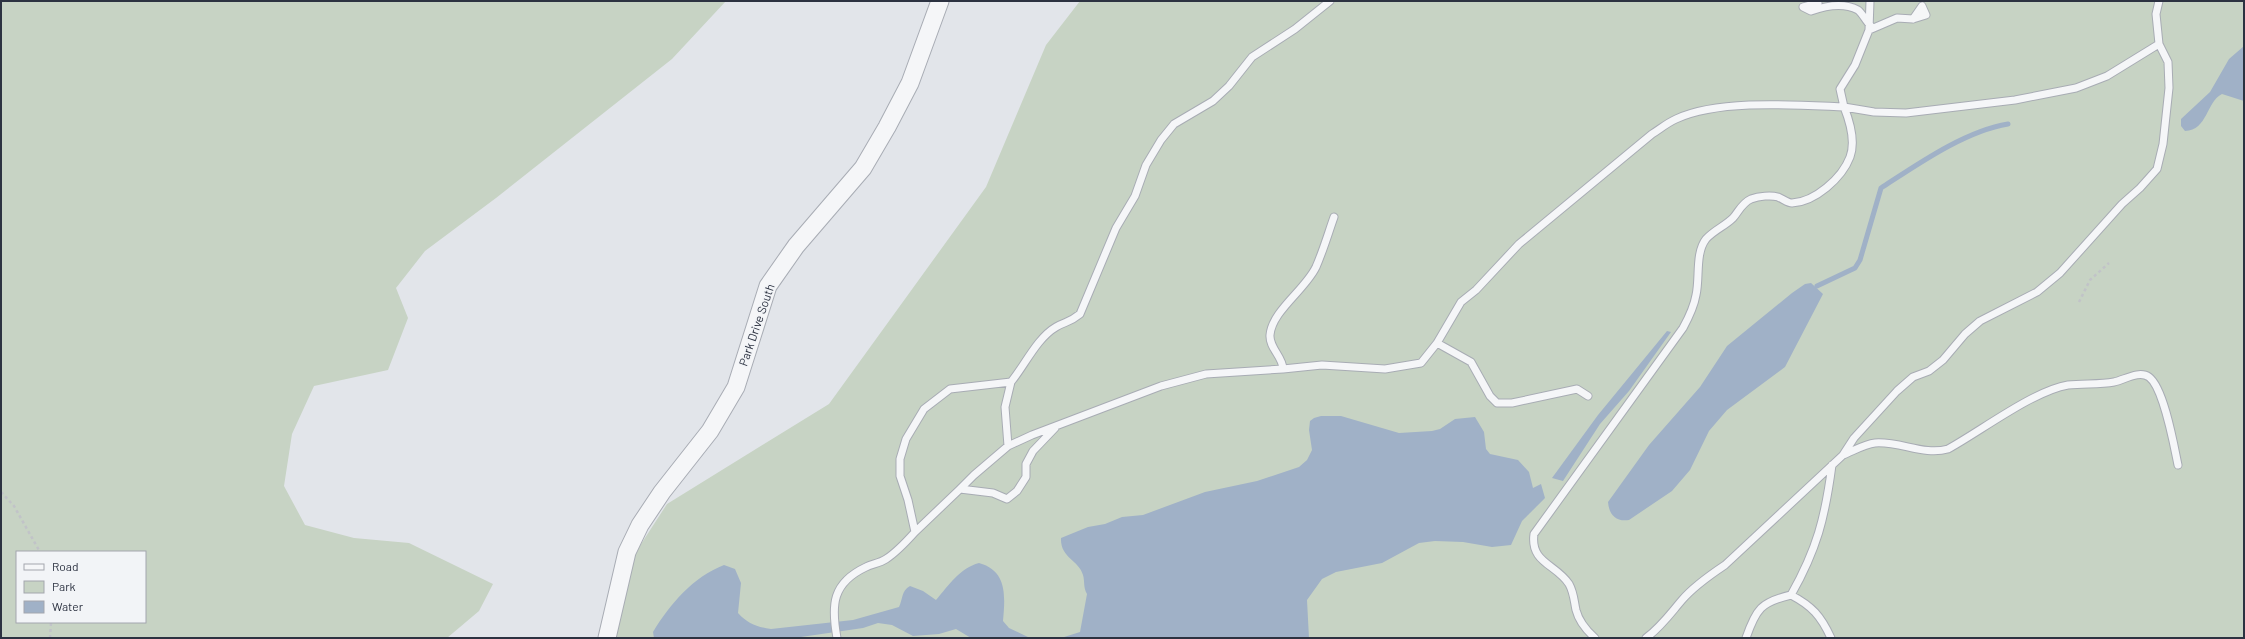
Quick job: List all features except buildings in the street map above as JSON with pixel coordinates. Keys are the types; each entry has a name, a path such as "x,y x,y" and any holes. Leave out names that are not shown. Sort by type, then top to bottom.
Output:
{"street":[{"name":"Park Drive South","path":"607,638 627,552 640,525 662,492 710,431 736,387 768,286 796,246 863,168 888,127 910,83 940,1"}],"lane":[{"path":"1008,446 1005,407 1012,382 1042,340 1056,327 1070,323 1080,314 1116,228 1135,196 1146,165 1161,140 1174,124 1213,101 1229,86 1252,57 1295,29 1330,1"},
{"path":"1595,638 1579,621 1574,594 1568,583 1538,555 1533,545 1534,534 1683,328 1692,312 1699,275 1699,258 1702,246 1707,238 1733,217 1741,205 1752,199 1766,196 1777,197 1791,203 1806,200 1822,190 1838,176 1850,157 1852,135 1840,90 1855,65 1869,28 1870,1"},
{"path":"1646,638 1665,622 1682,600 1704,579 1725,564 1843,455 1854,438 1897,391 1913,377 1929,371 1943,360 1966,334 1980,321 2036,292 2060,273 2122,204 2140,188 2157,169 2163,144 2169,88 2168,62 2159,44 2156,14 2159,1"},
{"path":"1818,3 1803,7 1810,11 1823,7 1840,5 1858,10 1869,28"},
{"path":"1869,28 1897,18 1913,19"},
{"path":"837,637 834,620 834,600 844,581 865,567 884,560 900,548 974,475 1008,446 1058,425 1161,386 1206,374 1322,365 1385,369 1421,364 1437,343 1461,302 1476,290 1519,244 1652,134 1676,119 1706,109 1756,106 1844,107 1874,112 1906,113 2015,100 2076,88 2107,76 2159,44"},
{"path":"1283,369 1283,363 1274,350 1270,336 1275,319 1303,289 1316,267 1334,217"},
{"path":"1437,343 1471,362 1490,396 1497,403 1512,403 1577,389 1588,396"},
{"path":"1843,455 1873,443 1884,443 1937,452 1948,449 2021,406 2052,390 2068,385 2113,382 2141,374 2149,377 2156,386 2164,406 2178,465"},
{"path":"915,532 908,500 900,476 900,459 906,439 924,409 950,389 1012,382"},
{"path":"960,489 993,493 1007,499 1017,491 1026,477 1026,464 1033,450 1058,425"},
{"path":"1791,595 1816,547 1827,504 1832,465"},
{"path":"1746,638 1761,607 1771,600 1791,595 1808,605 1824,622 1831,638"}],"path":[{"path":"2078,302 2090,280 2109,263"},
{"path":"1,492 14,506 39,551"},
{"path":"50,638 51,623"}],"green space":[{"path":"1,1 726,1 672,59 496,198 425,251 396,288 408,318 388,370 314,386 292,434 284,486 305,525 354,538 409,543 493,584 479,611 447,638 1,638"},
{"path":"1080,1 2244,1 2244,638 612,638 632,558 667,504 829,404 986,187 1046,45"}],"water":[{"path":"2244,46 2244,101 2222,94 2213,103 2203,121 2198,126 2185,131 2181,126 2181,119 2210,92 2229,59"},
{"path":"1811,283 1823,294 1785,367 1727,410 1709,431 1690,470 1672,491 1629,520 1620,520 1614,517 1610,511 1608,502 1649,445 1700,387 1727,346 1792,293 1805,284"},
{"path":"1667,331 1671,332 1629,391 1600,424 1563,481 1552,478 1598,415"},
{"path":"1321,416 1341,416 1399,433 1432,431 1440,429 1455,419 1475,417 1484,432 1486,449 1490,454 1518,460 1529,472 1533,488 1541,484 1545,498 1522,521 1511,545 1492,547 1463,542 1435,541 1419,543 1382,563 1336,572 1322,579 1307,600 1309,638 1061,638 1080,632 1087,594 1081,570 1066,555 1061,545 1061,538 1088,527 1105,524 1122,517 1143,515 1205,492 1257,481 1299,467 1307,460 1312,450 1309,430 1310,421"},
{"path":"979,563 995,572 1003,586 1003,621 1009,628 1030,638 971,638 956,629 939,634 913,636 892,625 878,623 863,628 794,638 654,638 653,632 667,611 683,592 702,577 724,565 735,569 741,583 738,613 745,620 753,624 771,629 853,620 899,607 905,590 910,586 923,591 936,600 960,573 972,565"}],"waterway":[{"path":"1817,286 1855,268 1860,260 1881,188 1926,159 1959,141 1992,128 2008,124"}]}
